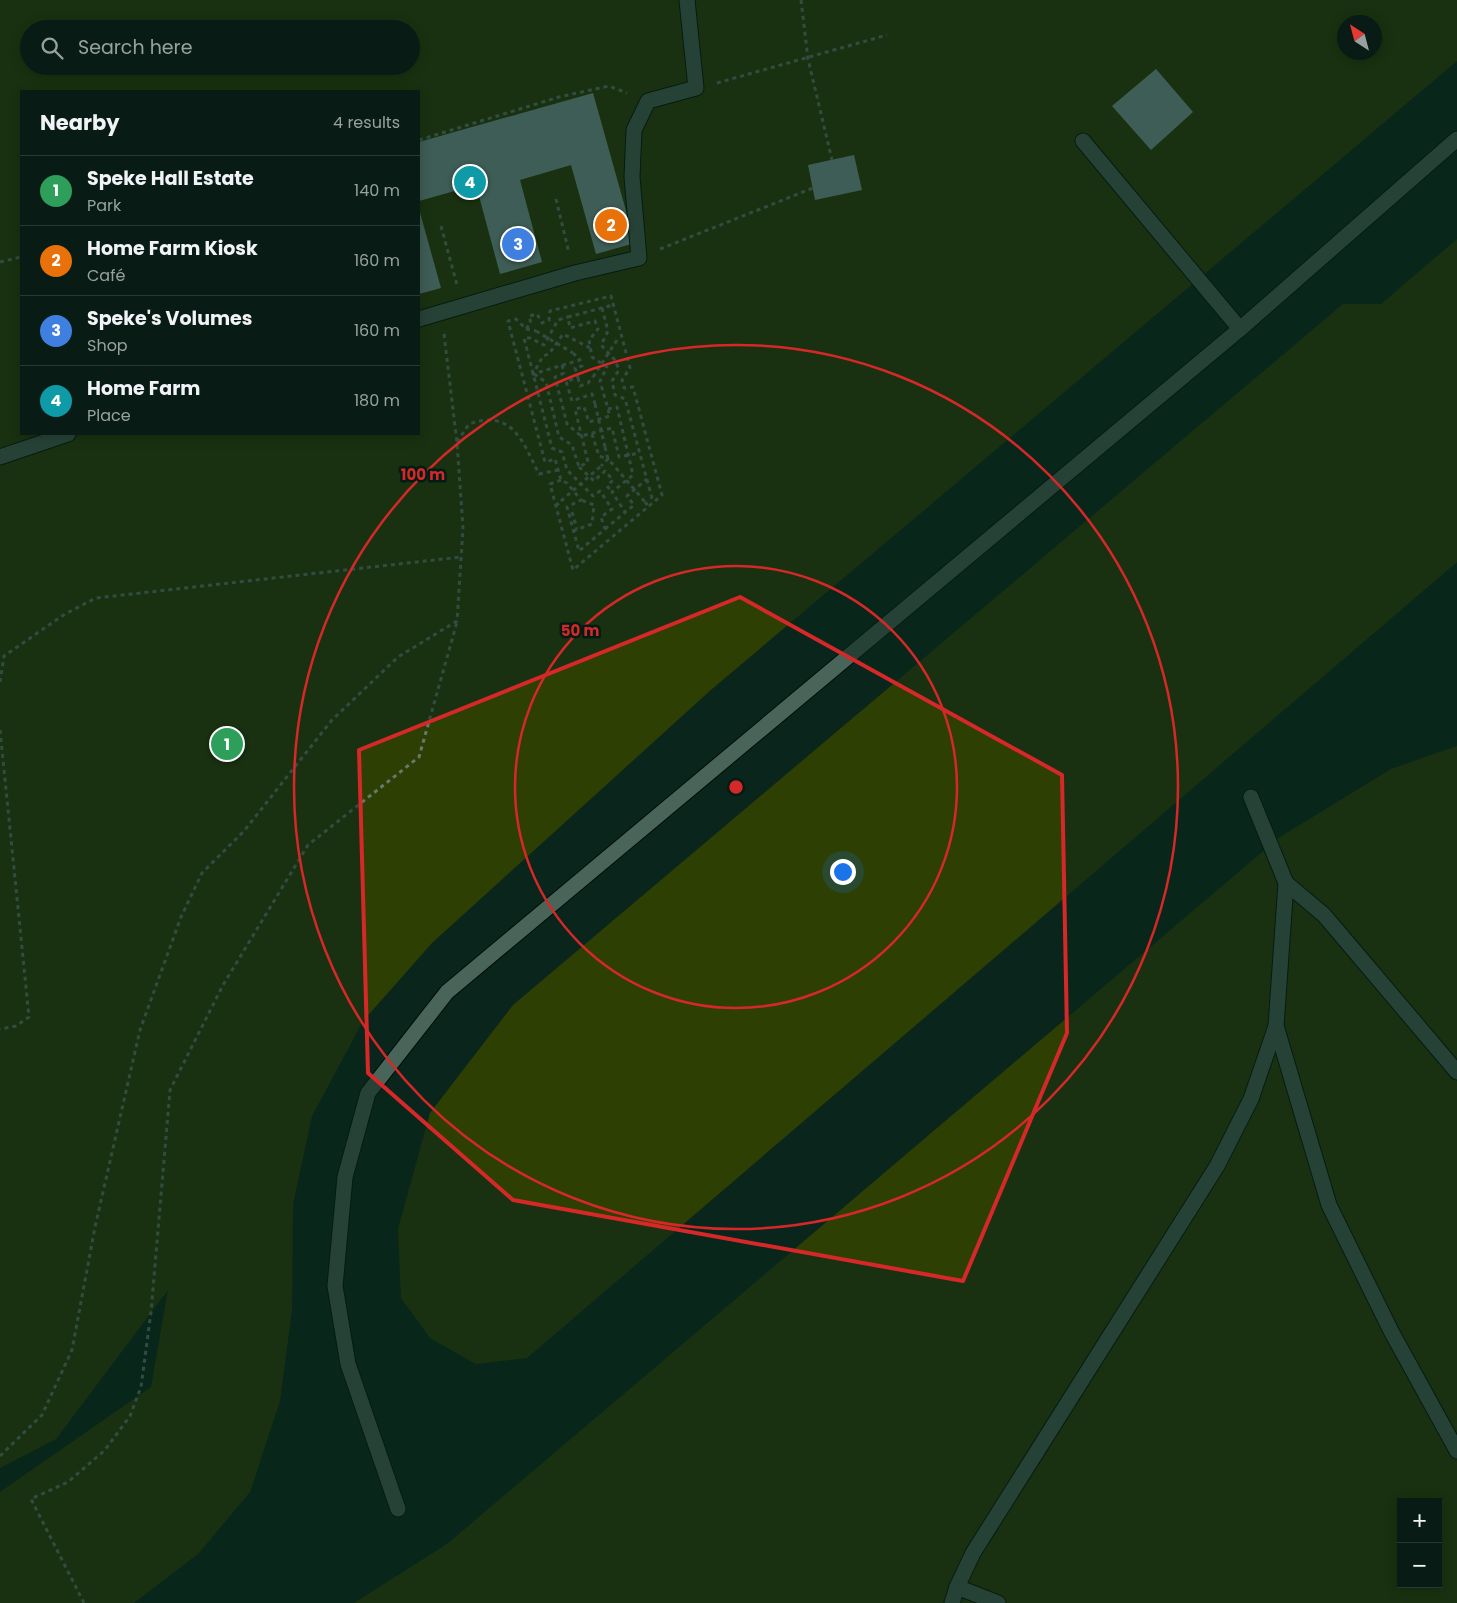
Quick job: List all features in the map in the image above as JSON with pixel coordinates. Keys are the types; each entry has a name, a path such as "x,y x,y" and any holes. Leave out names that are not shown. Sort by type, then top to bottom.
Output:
{"lane":[{"path":"420,320 574,272 639,258 632,177 634,130 648,101 696,88 686,0"},
{"path":"398,1510 348,1364 335,1286 346,1177 368,1093 447,992 1240,329 1457,139"},
{"path":"1083,141 1240,329"},
{"path":"0,457 65,435"},
{"path":"952,1603 957,1586 973,1553 1218,1166 1251,1099 1276,1026 1286,883 1251,797"},
{"path":"1286,883 1324,915 1457,1072"},
{"path":"1276,1026 1329,1205 1391,1331 1457,1451"},
{"path":"957,1586 998,1603"}],"path":[{"path":"801,0 808,59 832,160"},
{"path":"696,88 808,59 888,35"},
{"path":"420,140 559,97 609,86 648,101"},
{"path":"639,258 813,188"},
{"path":"556,199 574,272"},
{"path":"441,226 463,307"},
{"path":"0,262 20,257"},
{"path":"526,329 531,323 529,316 537,314 542,322 549,320 550,311 611,296 630,368 622,380 624,388 633,387 662,495 573,570 550,484 561,480 567,483 581,500 594,505 592,524 573,531"},
{"path":"605,529 601,518 612,509 600,492 593,496 567,470 562,452 552,448 524,338 530,338 544,345 558,320 613,305"},
{"path":"602,308 608,331 601,345 615,360 619,370 612,381 615,395 625,399 653,502"},
{"path":"84,1603 31,1499 68,1482 105,1450 130,1416 141,1387 152,1312 170,1090 223,985 308,845 419,757 457,621 463,528 457,443 441,314"},
{"path":"568,316 570,328 595,321 598,329 589,340 592,357 607,367 600,381 610,416 589,422 584,407 575,409 588,462 579,467"},
{"path":"561,480 555,459 544,462 508,321 516,319 526,329 536,331 573,353 580,360 582,366 575,368 580,386 588,383 593,377 621,334"},
{"path":"533,374 543,356 549,354 563,334 591,348"},
{"path":"533,374 580,360"},
{"path":"562,365 564,373 555,377 567,424 581,436"},
{"path":"533,374 546,382 559,437 572,445 579,467 594,481 606,471 613,480 607,486 625,512"},
{"path":"578,378 566,382 572,401 592,394 608,460"},
{"path":"608,409 617,407 634,475 612,492"},
{"path":"457,443 469,424 486,418 502,420 517,435 539,474 558,470"},
{"path":"581,436 612,428 619,457 640,452"},
{"path":"592,434 599,456 608,460 616,468 648,506"},
{"path":"556,506 608,460"},
{"path":"581,500 567,507 579,551 634,505 627,496 647,479"},
{"path":"572,512 577,528"},
{"path":"0,682 4,656 65,614 96,598 461,557"},
{"path":"0,1456 42,1415 72,1350 95,1226 140,1030 181,917 202,874 244,831 332,720 398,657 457,621"},
{"path":"0,730 29,1016 16,1026 0,1029"}],"highlighted area":[{"path":"740,597 1062,775 1067,1033 963,1281 513,1200 368,1073 359,750"}],"green space":[{"path":"0,0 1457,0 1457,61 712,689 432,943 363,1021 312,1116 293,1204 292,1310 280,1401 250,1492 199,1553 134,1603 0,1603 0,1492 151,1387 168,1290 56,1439 0,1468"},
{"path":"1457,239 1457,562 527,1358 476,1364 430,1338 401,1298 398,1229 430,1113 513,1005 1343,304 1381,304"},
{"path":"1457,746 1457,1603 354,1603 447,1544 1280,837 1391,769"}],"building":[{"path":"1156,69 1193,112 1151,150 1112,106"},
{"path":"593,93 635,243 596,254 571,165 520,180 542,262 500,274 476,185 420,201 420,142"},
{"path":"854,155 862,190 815,200 808,165"},
{"path":"420,213 441,288 420,294"}],"place":[{"name":"Home Farm","path":"470,182"},
{"name":"Home Farm Kiosk","path":"611,225"},
{"name":"Speke's Volumes","path":"518,244"},
{"name":"Speke Hall Estate","path":"227,744"}]}
